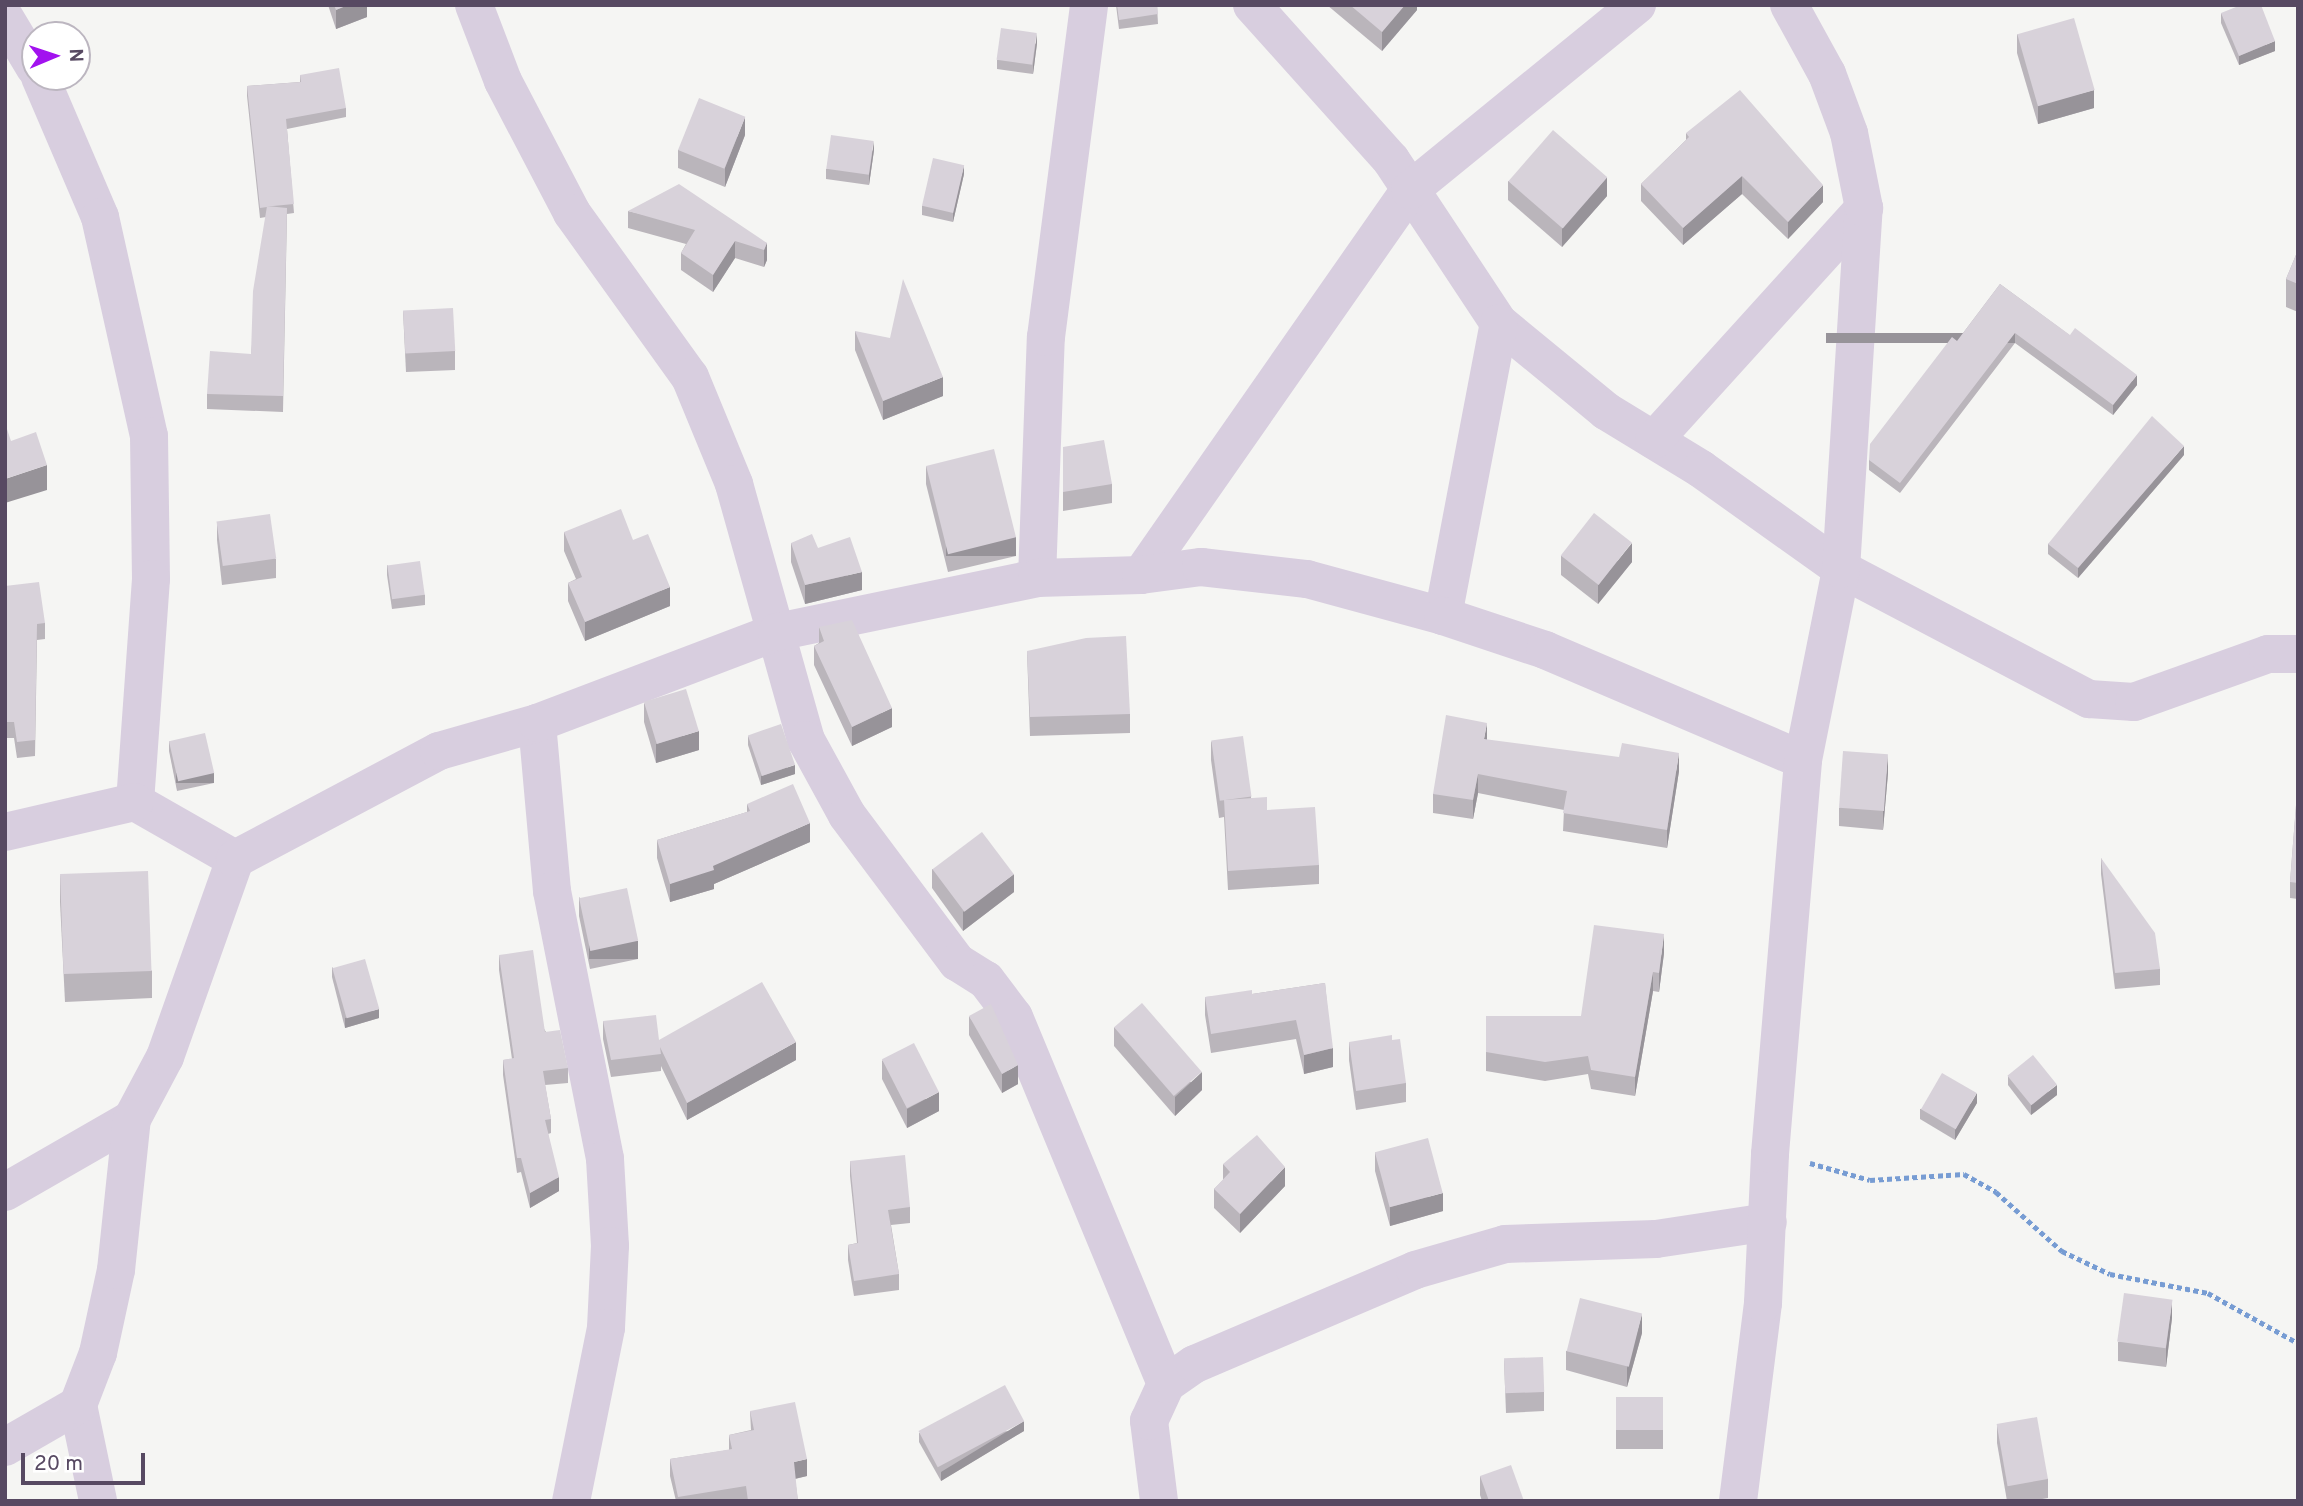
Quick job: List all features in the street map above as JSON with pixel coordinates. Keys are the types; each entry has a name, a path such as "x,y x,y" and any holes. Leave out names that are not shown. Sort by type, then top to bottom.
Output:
{"street":[{"path":"474,5 503,81 572,213 690,377 734,484 806,740 847,815 957,962 986,980 1014,1017 1166,1384"},
{"path":"1037,578 1046,337 1089,5"},
{"path":"1252,5 1391,160 1499,323 1606,411 1654,440 1841,569 2089,699 2134,702 2267,654 2298,654"},
{"path":"1141,575 1410,190 1637,5"},
{"path":"1738,1501 1768,1222 1769,1154 1803,760 1841,569 1864,208 1849,134 1828,74 1789,5"},
{"path":"5,18 21,45"},
{"path":"46,91 100,217 149,436 151,579 135,802"},
{"path":"1654,440 1864,208"},
{"path":"1443,616 1499,323"},
{"path":"98,1501 78,1405 99,1353 116,1270 132,1119 164,1057 235,859 439,751 537,723 777,632 1037,578 1141,575 1201,567 1307,579 1443,616 1545,650 1803,760"},
{"path":"537,723 552,891 605,1160 610,1246 606,1328 571,1501"},
{"path":"5,832 135,802 235,859"},
{"path":"5,1192 132,1119"},
{"path":"1159,1501 1149,1421 1166,1384 1195,1364 1415,1270 1505,1244 1656,1239 1768,1222"},
{"path":"5,1447 78,1405"}],"path":[{"path":"1769,1154 1870,1180 1964,1174 1996,1192 2062,1251 2110,1274 2208,1293 2298,1343"}],"building":[{"path":"334,5 348,5 336,10"},
{"path":"1117,5 1157,5 1158,14 1119,20"},
{"path":"1350,5 1405,5 1382,32"},
{"path":"2241,5 2261,5 2275,41 2239,56 2221,13"},
{"path":"2074,18 2095,90 2038,106 2017,34"},
{"path":"1001,28 1037,33 1032,65 997,60"},
{"path":"339,68 346,108 286,119 294,204 260,208 247,86 301,82 300,75"},
{"path":"1740,90 1823,185 1788,222 1742,176 1683,228 1641,184 1689,137 1686,133"},
{"path":"699,98 745,117 724,169 678,150"},
{"path":"1553,130 1607,177 1563,229 1508,181"},
{"path":"831,135 874,141 869,175 826,169"},
{"path":"933,158 964,165 953,213 922,206"},
{"path":"679,184 767,243 764,250 735,241 713,275 681,253 695,230 628,211"},
{"path":"267,206 287,208 283,396 207,394 210,351 251,354 253,291"},
{"path":"2298,250 2298,284 2286,279"},
{"path":"903,279 943,377 883,401 855,331 890,338"},
{"path":"2000,284 2070,335 2075,328 2137,375 2113,405 2015,333 1900,483 1869,460 1870,444 1952,337 1957,341"},
{"path":"453,308 455,351 405,354 403,311"},
{"path":"2152,416 2184,446 2078,568 2048,544"},
{"path":"5,423 11,441 36,432 47,465 5,479"},
{"path":"1104,440 1112,484 1063,492 1063,447"},
{"path":"994,449 1016,537 948,554 926,466"},
{"path":"621,509 633,540 648,534 670,587 585,622 568,583 582,577 564,532"},
{"path":"1594,513 1632,543 1599,585 1561,556"},
{"path":"270,514 276,559 223,566 217,522"},
{"path":"812,534 818,548 850,537 862,572 805,585 791,543"},
{"path":"420,561 425,595 392,599 387,566"},
{"path":"39,582 45,623 37,624 35,740 17,742 14,722 5,722 5,586"},
{"path":"852,620 892,708 852,727 814,646 824,641 819,627"},
{"path":"1126,636 1130,714 1030,717 1027,651 1086,638"},
{"path":"686,689 699,731 657,744 644,702"},
{"path":"1446,715 1487,723 1484,739 1619,757 1622,743 1679,753 1667,830 1563,813 1567,791 1478,774 1473,800 1433,794"},
{"path":"781,724 795,765 762,776 748,735"},
{"path":"205,733 214,773 178,781 169,741"},
{"path":"1243,736 1251,796 1220,801 1211,740"},
{"path":"1843,751 1888,754 1884,811 1839,808"},
{"path":"2298,780 2298,883 2290,882"},
{"path":"793,784 810,823 713,866 714,870 670,884 657,840 750,811 747,804"},
{"path":"1267,797 1267,810 1315,807 1319,865 1228,871 1224,800"},
{"path":"982,832 1014,874 964,912 932,869"},
{"path":"2101,858 2155,933 2160,969 2115,973"},
{"path":"148,871 151,971 64,974 60,874"},
{"path":"627,888 638,941 590,951 579,898"},
{"path":"1594,925 1664,934 1659,973 1653,972 1635,1077 1591,1070 1588,1056 1545,1062 1486,1052 1486,1016 1581,1016"},
{"path":"533,950 545,1032 560,1030 568,1068 543,1071 551,1119 545,1120 559,1177 530,1193 521,1158 517,1158 503,1060 514,1058 499,955"},
{"path":"365,959 379,1009 347,1018 332,968"},
{"path":"762,982 796,1042 687,1103 660,1047 661,1054 611,1060 603,1021 656,1015 659,1040"},
{"path":"1325,983 1333,1048 1304,1055 1296,1020 1211,1034 1205,997 1252,990 1252,994"},
{"path":"1142,1003 1202,1072 1174,1096 1114,1027"},
{"path":"991,1004 1018,1065 1002,1074 969,1016"},
{"path":"1392,1035 1392,1040 1400,1039 1406,1083 1356,1091 1349,1042"},
{"path":"914,1043 939,1092 907,1108 882,1059"},
{"path":"2033,1055 2057,1085 2031,1105 2007,1076"},
{"path":"1942,1073 1977,1093 1956,1129 1921,1109"},
{"path":"1257,1135 1285,1167 1240,1214 1214,1189 1230,1172 1223,1164"},
{"path":"1428,1138 1443,1193 1390,1207 1375,1152"},
{"path":"905,1155 910,1207 888,1210 899,1274 854,1281 848,1245 858,1243 850,1161"},
{"path":"2124,1293 2173,1300 2166,1348 2117,1342"},
{"path":"1580,1298 1642,1313 1629,1367 1567,1351"},
{"path":"1543,1357 1544,1392 1505,1393 1504,1358"},
{"path":"1005,1385 1024,1421 938,1467 918,1431"},
{"path":"1616,1397 1663,1397 1663,1430 1616,1430"},
{"path":"795,1402 807,1459 794,1462 798,1501 748,1501 746,1486 678,1497 670,1459 732,1449 729,1435 754,1430 750,1411"},
{"path":"2037,1417 2048,1479 2008,1486 1997,1424"},
{"path":"1511,1465 1524,1501 1489,1501 1480,1476"}]}
